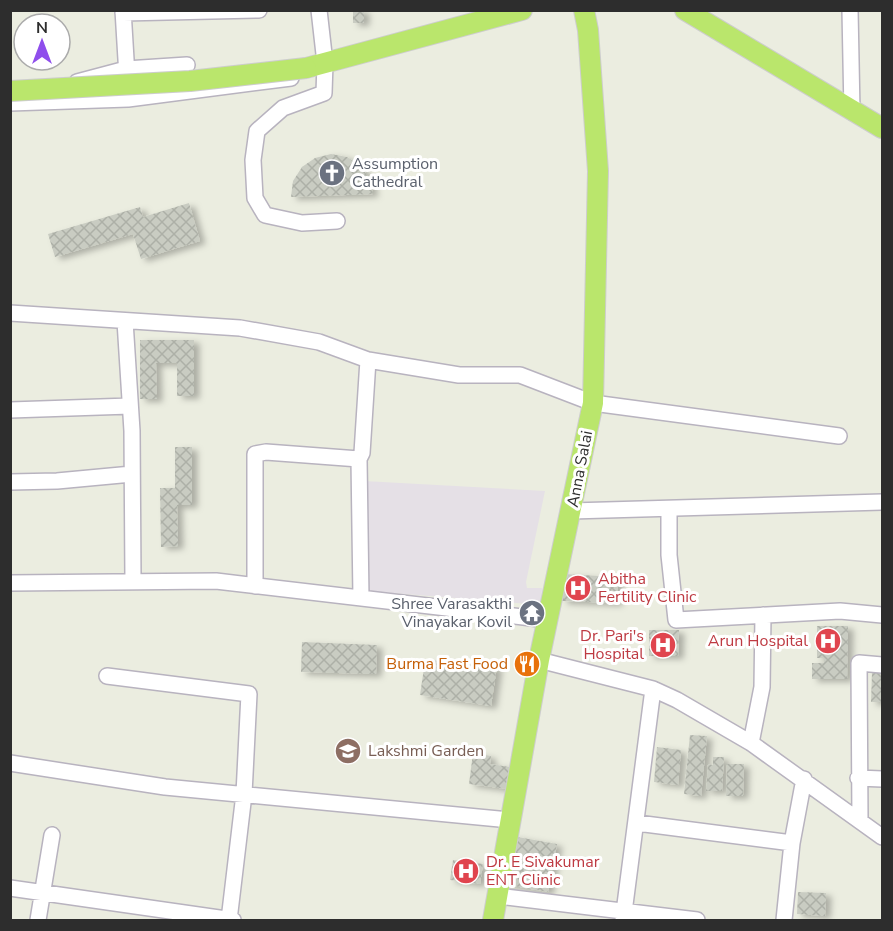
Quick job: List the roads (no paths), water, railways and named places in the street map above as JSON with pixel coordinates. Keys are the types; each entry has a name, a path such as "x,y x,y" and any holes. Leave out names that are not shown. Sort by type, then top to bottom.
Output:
{"main road":[{"path":"10,91 166,82 316,65 522,10"},
{"name":"Anna Salai","path":"494,921 539,660 593,403 598,171 588,30 584,10"},
{"path":"685,10 882,128"}],"street":[{"path":"128,99 123,12 259,10"},
{"path":"10,104 128,99 280,81 318,72 316,65 319,10"},
{"path":"850,10 852,112"},
{"path":"71,83 126,69 187,65"},
{"path":"316,65 324,93 283,108 257,131 253,160 255,198 265,215 302,224 337,221"},
{"path":"10,313 240,328 319,342 368,360 459,375 520,375 593,403 838,436"},
{"path":"125,321 130,405 133,582"},
{"path":"361,598 358,459 362,453 368,360"},
{"path":"10,410 130,405"},
{"path":"255,586 255,454 266,452 358,459"},
{"path":"10,482 132,474"},
{"path":"571,511 882,502"},
{"path":"669,509 669,555 676,620 840,610 882,615"},
{"path":"10,583 216,582 548,620"},
{"path":"751,743 762,687 763,615"},
{"path":"539,660 653,689 751,743 804,778 882,837"},
{"path":"860,820 859,663 882,665"},
{"path":"10,888 230,920 243,794 249,694 107,676"},
{"path":"624,915 653,689"},
{"path":"10,763 165,786 510,820"},
{"path":"784,921 792,843 804,778"},
{"path":"858,778 882,779"},
{"path":"637,823 792,843"},
{"path":"38,921 52,835"},
{"path":"498,896 624,915 697,921"}],"place":[{"name":"Assumption Cathedral","path":"332,173"},
{"name":"Abitha Fertility Clinic","path":"578,588"},
{"name":"Shree Varasakthi Vinayakar Kovil","path":"532,613"},
{"name":"Arun Hospital","path":"828,641"},
{"name":"Dr. Pari's Hospital","path":"663,645"},
{"name":"Burma Fast Food","path":"527,664"},
{"name":"Lakshmi Garden","path":"348,751"},
{"name":"Dr. E Sivakumar ENT Clinic","path":"466,871"}]}
